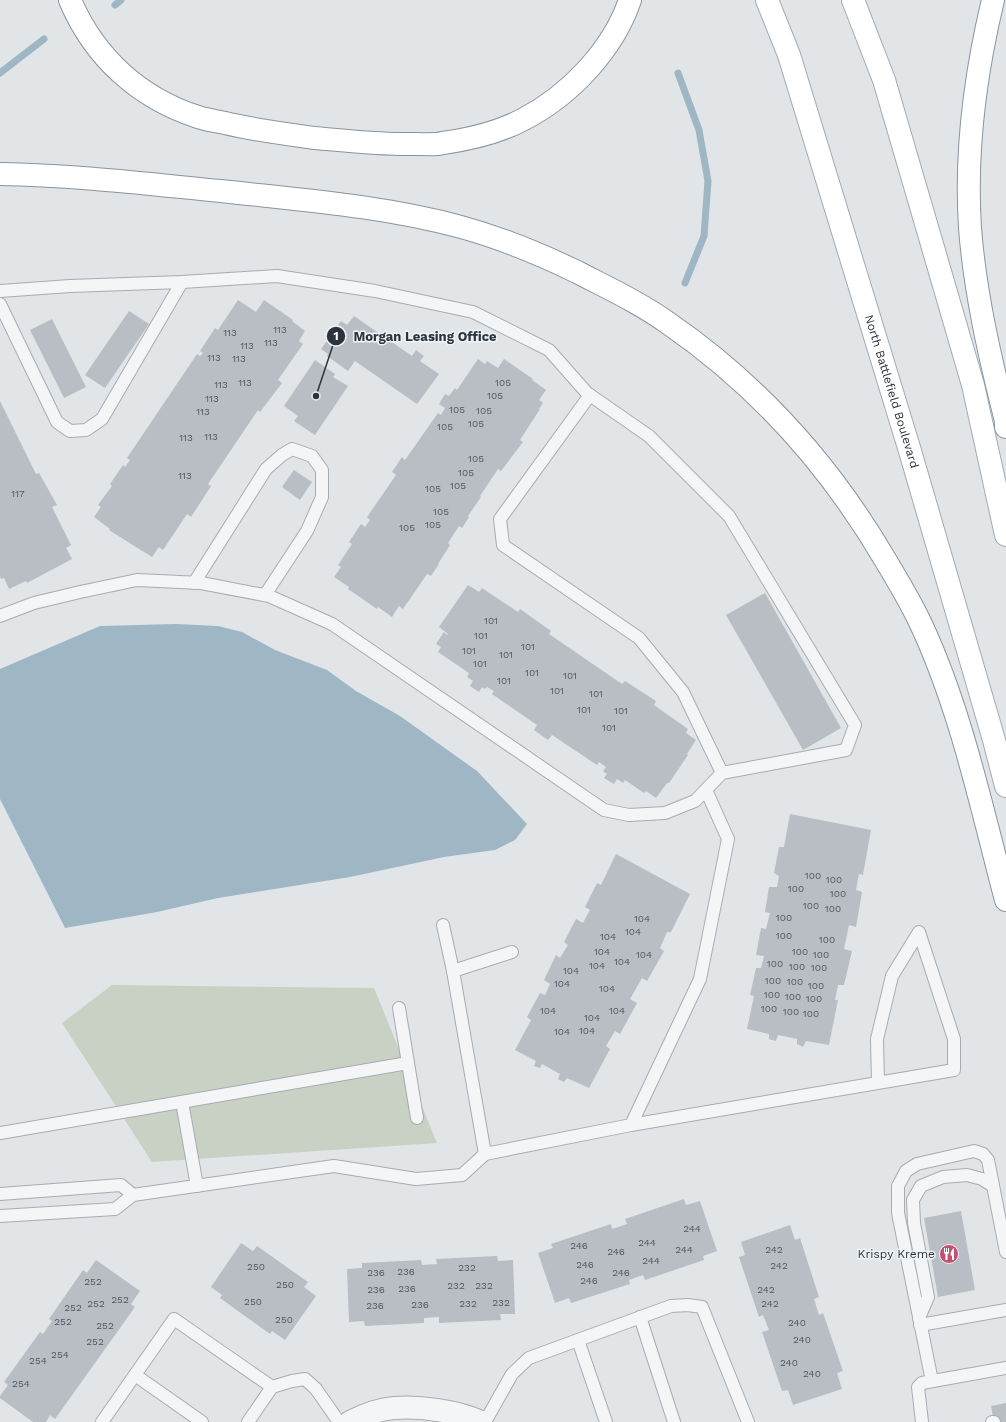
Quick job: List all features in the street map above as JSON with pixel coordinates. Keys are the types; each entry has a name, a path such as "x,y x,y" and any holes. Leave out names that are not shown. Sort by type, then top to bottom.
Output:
{"main road":[{"path":"70,0 91,41 110,63 134,84 163,102 198,118 240,127 291,135 392,145 442,144 488,134 523,120 548,106 570,88 593,64 612,38 630,0"},
{"name":"North Battlefield Boulevard","path":"767,0 789,55 910,451 1000,748 1006,786"},
{"path":"853,0 884,80 973,385 1006,536"},
{"path":"993,0 985,31 972,111 969,157 970,220 982,320 1006,427"},
{"path":"0,174 44,174 116,180 319,202 421,217 506,241 547,258 636,303 667,322 734,375 766,403 792,431 853,507 889,565 919,620 942,678 958,724 1006,900"}],"street":[{"path":"350,1422 360,1416 393,1408 434,1409 474,1418 481,1422"}],"lane":[{"path":"0,291 70,286 182,282 277,276 376,291 473,312 549,350 587,393 649,436 729,516 855,725 846,750 722,773 695,801 665,813 629,815 604,810 332,624 269,596 201,583 136,580 34,603 0,616"},
{"path":"0,304 57,422 70,431 86,430 102,419 182,282"},
{"path":"590,395 500,519 503,545 639,638 683,692 722,773"},
{"path":"194,583 266,469 282,455 292,449 312,456 322,470 322,497 307,531 265,595"},
{"path":"631,1125 700,979 728,839 706,790"},
{"path":"443,925 453,971 485,1154"},
{"path":"0,1216 115,1209 133,1195 334,1166 416,1179 462,1175 485,1154 631,1125 878,1083 954,1070 954,1039 919,932 892,976 877,1039 878,1083"},
{"path":"453,971 512,952"},
{"path":"399,1008 417,1118"},
{"path":"0,1133 408,1063"},
{"path":"182,1102 197,1186"},
{"path":"932,1381 898,1213 898,1186 906,1171 917,1164 974,1151 982,1154 988,1160 1006,1252"},
{"path":"920,1321 928,1297 914,1223 913,1200 921,1186 942,1177 966,1175 982,1179 993,1186"},
{"path":"0,1194 121,1185 133,1195"},
{"path":"485,1422 512,1374 529,1358 671,1306 688,1305 702,1307 748,1422"},
{"path":"920,1321 1006,1310"},
{"path":"640,1317 674,1422"},
{"path":"102,1422 174,1319 272,1387"},
{"path":"578,1340 606,1422"},
{"path":"922,1422 918,1387 922,1383 1006,1368"},
{"path":"135,1375 202,1422"},
{"path":"248,1422 272,1387 305,1379 316,1389 339,1422"}],"green space":[{"path":"112,985 374,988 437,1143 152,1162 62,1023"}],"water":[{"path":"176,624 218,626 242,632 275,650 327,670 356,691 400,716 477,771 527,824 515,840 495,850 444,857 350,877 218,898 157,912 65,928 0,799 0,669 100,626"}],"building":[{"path":"238,300 256,312 264,300 293,320 292,321 305,331 299,341 303,344 278,380 282,383 260,412 258,410 208,484 211,486 191,517 187,514 163,550 159,547 152,557 109,530 110,529 94,517 101,507 98,505 112,486 110,484 123,465 125,467 130,460 127,458 197,354 200,356 203,353 200,351 215,328 218,330"},
{"path":"129,311 149,324 105,388 85,375"},
{"path":"354,316 412,356 416,350 424,356 420,361 439,374 417,404 355,361 348,371 327,356 328,354 321,349 341,321 347,325"},
{"path":"52,319 86,387 64,398 30,330"},
{"path":"478,359 485,364 487,361 498,368 504,359 546,390 539,400 543,403 520,440 523,442 501,471 498,469 480,496 481,497 462,528 459,526 448,543 450,545 431,576 427,574 403,609 399,606 392,617 378,607 377,609 348,589 349,587 334,577 341,567 338,565 352,544 349,542 361,524 365,527 370,520 367,517 396,475 392,472 402,457 405,460 438,413 441,415 445,408 439,404 445,394 449,396 455,388 457,390"},
{"path":"315,360 335,374 333,377 348,386 315,435 294,421 298,416 284,406"},
{"path":"0,401 36,474 39,473 57,505 52,507 71,545 66,548 72,559 27,583 26,581 9,589 4,578 1,579 0,576"},
{"path":"294,470 312,482 300,500 282,487"},
{"path":"468,585 479,592 482,588 518,612 520,609 551,631 549,634 622,684 625,681 656,701 654,705 688,729 686,733 696,740 687,754 688,755 669,783 667,783 656,798 646,791 644,793 625,780 623,783 617,779 614,784 604,778 607,774 603,771 606,767 599,762 597,765 552,735 548,740 534,730 537,725 492,694 494,691 487,687 485,689 482,687 479,692 470,686 473,681 467,677 469,673 438,652 441,647 436,644 444,632 447,635 448,634 439,627"},
{"path":"765,593 841,728 803,750 726,615"},
{"path":"790,814 871,830 863,875 859,874 856,890 862,892 856,927 849,925 844,949 852,951 844,985 838,985 835,1000 838,1000 829,1045 806,1041 803,1047 797,1044 797,1039 778,1035 776,1041 769,1039 769,1034 747,1029 754,996 750,995 756,968 761,968 764,956 756,955 761,928 766,929 770,913 765,912 769,887 777,887 779,876 774,873 779,847 784,847"},
{"path":"616,854 690,894 671,932 667,932 660,948 664,951 647,981 642,978 630,999 637,1003 620,1034 615,1031 606,1046 610,1049 589,1088 567,1078 564,1082 558,1079 560,1074 542,1064 540,1068 534,1066 536,1061 515,1050 531,1020 527,1017 540,993 545,995 550,984 544,980 556,955 560,958 568,945 564,942 576,919 583,923 590,910 585,907 597,883 601,885"},
{"path":"684,1199 686,1205 700,1201 717,1251 703,1256 704,1260 645,1280 643,1275 629,1280 630,1284 571,1303 569,1298 555,1303 538,1253 553,1248 551,1244 611,1224 612,1229 627,1224 625,1219"},
{"name":"Krispy Kreme","path":"961,1211 975,1290 938,1297 924,1218"},
{"path":"790,1225 795,1240 800,1238 819,1297 814,1299 819,1315 823,1313 843,1371 837,1373 842,1389 793,1405 788,1390 782,1391 762,1332 769,1330 763,1315 759,1317 739,1257 745,1255 741,1242"},
{"path":"241,1243 253,1251 257,1246 308,1282 304,1287 316,1296 285,1340 272,1331 270,1334 220,1298 222,1295 211,1287"},
{"path":"497,1256 498,1261 513,1260 515,1314 500,1314 501,1320 439,1323 439,1317 424,1318 424,1323 365,1326 364,1321 349,1322 347,1269 362,1268 362,1263 421,1260 422,1265 437,1264 436,1259"},
{"path":"96,1260 140,1291 131,1304 135,1307 55,1419 50,1415 46,1422 33,1422 0,1398 8,1385 4,1382 40,1332 43,1334 52,1321 49,1319 83,1270 87,1273"},
{"path":"1006,1403 1006,1422 994,1422 991,1406"}],"waterway":[{"path":"115,5 121,0"},
{"path":"0,73 44,39"},
{"path":"678,73 699,130 708,181 704,236 685,283"}],"place":[{"name":"Morgan Leasing Office","path":"316,396"},
{"name":"Krispy Kreme","path":"949,1254"}]}
